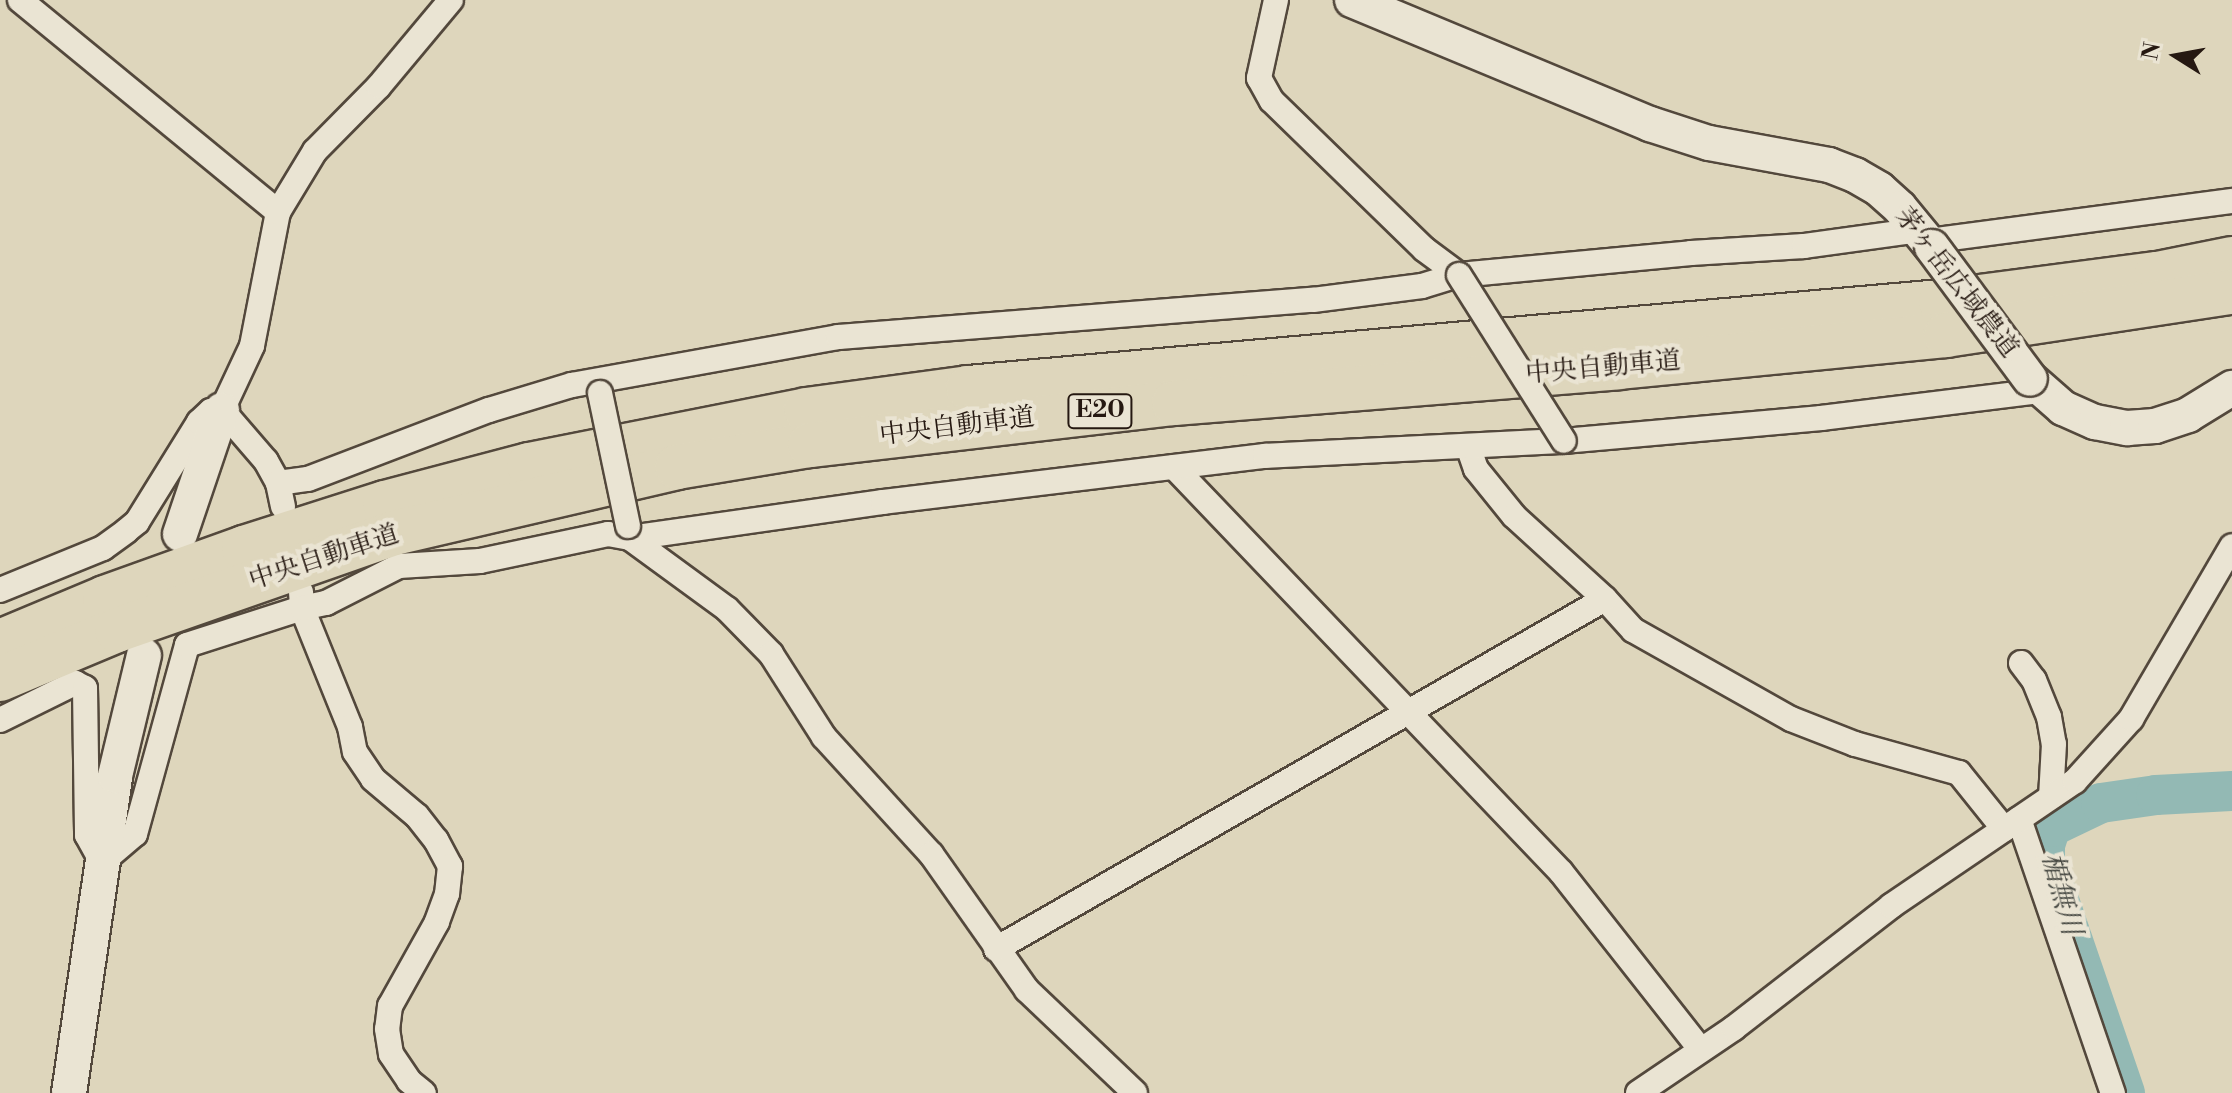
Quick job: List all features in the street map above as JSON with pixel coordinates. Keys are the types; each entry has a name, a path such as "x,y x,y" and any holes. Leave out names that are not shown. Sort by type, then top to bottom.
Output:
{"highway":[{"name":"中央自動車道","path":"0,642 105,598 385,503 529,465 806,410 968,388 1941,302 2157,274 2232,259"},
{"name":"中央自動車道","path":"0,679 117,630 394,533 692,465 810,445 1174,403 1619,367 1946,335 2232,292"}],"street":[{"path":"20,0 278,212"},
{"path":"180,534 222,410 252,346 278,212 315,151 379,86 451,0"},
{"path":"1276,0 1259,78 1272,101 1424,249 1459,275 1564,441"},
{"name":"茅ヶ岳広域農道","path":"1352,0 1650,124 1709,143 1829,165 1855,175 1879,189 1927,240 2035,385 2063,408 2095,422 2127,428 2155,426 2188,415 2232,388"},
{"path":"222,410 251,440 281,494 308,479 489,410 838,337 1313,300 1422,286 1459,275 1691,253 1927,240 2232,201"},
{"path":"102,862 135,834 187,645 302,599 326,603 399,566 480,561 608,534 1265,456 1564,441 1821,418 2035,385"},
{"path":"598,386 629,532 727,609 771,654 824,737 931,854 1027,990 1135,1093"},
{"path":"0,590 103,548 126,531 137,522 199,422 211,411 222,410"},
{"path":"1468,446 1476,469 1514,516 1605,599 1633,630 1791,719 1855,744 1959,773 2012,824 2113,1093"},
{"path":"1174,467 1406,714 1561,872 1701,1050"},
{"path":"1638,1093 1701,1050 1891,906 2075,781 2131,719 2232,546"},
{"path":"302,599 350,727 355,752 373,779 417,816 436,840 450,866 447,894 437,922 390,1006 387,1029 391,1054 409,1081 424,1093"},
{"path":"996,949 1605,599"},
{"path":"69,1093 115,776 144,655"},
{"path":"2021,663 2034,680 2049,717 2054,744 2051,797"},
{"path":"0,720 75,683 85,688 87,835 102,862"}],"waterway":[{"name":"楯無川","path":"2125,1093 2045,859 2045,845 2051,827 2101,803 2156,795 2232,791"}]}
